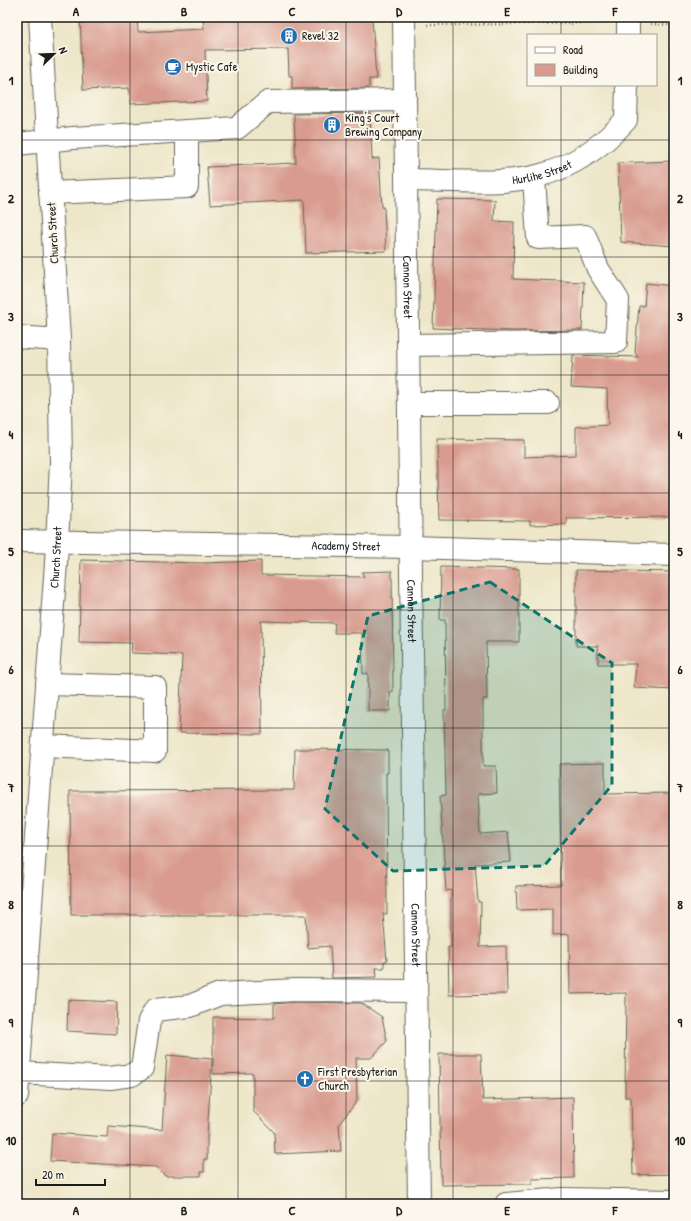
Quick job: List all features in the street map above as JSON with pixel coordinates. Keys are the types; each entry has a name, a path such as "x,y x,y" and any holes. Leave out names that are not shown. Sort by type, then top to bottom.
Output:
{"main road":[{"name":"Church Street","path":"17,1096 43,746 61,463 59,340 40,17"},
{"name":"Cannon Street","path":"404,21 419,1204"},
{"name":"Hurlihe Street","path":"406,180 505,181 534,178 568,166 597,148 626,120 627,86"},
{"path":"17,144 73,138 237,128 268,102 405,100"},
{"path":"50,193 187,186 187,131"},
{"path":"408,345 616,342 618,300 598,270 585,236 538,238 534,178"},
{"path":"17,337 59,340"},
{"path":"409,403 548,403"},
{"name":"Academy Street","path":"17,541 410,547 674,555"},
{"path":"43,746 155,751 155,688 47,684"},
{"path":"19,1073 110,1078 132,1075 142,1068 149,1021 155,1010 190,1006 220,994 296,990 416,991"},
{"path":"506,1204 674,1201"}],"path":[{"path":"404,21 674,25"}],"highlighted area":[{"path":"490,582 612,663 612,785 544,866 393,871 325,809 368,616"}],"building":[{"path":"80,17 137,17 138,32 204,29 203,17 372,17 376,79 369,79 369,88 292,89 292,76 289,76 288,49 205,50 207,101 130,104 129,88 83,90"},
{"path":"370,113 372,159 379,158 382,207 384,207 386,251 306,253 304,200 210,205 207,167 296,163 294,114"},
{"path":"674,161 674,246 621,242 618,163"},
{"path":"437,199 495,200 494,221 514,222 513,279 584,282 582,330 514,331 433,328"},
{"path":"646,283 674,286 674,517 566,518 566,524 530,525 530,521 439,520 437,439 524,440 524,457 576,455 576,427 608,425 607,389 571,387 573,355 638,357 635,353 639,306 644,306"},
{"path":"81,560 202,563 261,561 261,575 364,577 362,572 392,571 393,692 390,692 390,711 368,711 368,673 363,674 362,633 334,633 335,623 261,621 262,734 179,733 182,655 131,653 132,643 79,642"},
{"path":"441,567 519,569 519,642 486,642 487,699 483,699 483,766 496,766 497,793 478,794 480,834 508,832 511,862 475,864 478,902 481,902 480,947 506,946 507,994 449,995 448,947 451,947 451,890 446,891 440,796 446,795 444,710 446,710 445,620 440,620"},
{"path":"576,570 674,572 674,690 634,688 636,664 598,664 598,646 576,646"},
{"path":"295,749 388,750 388,773 386,773 387,914 383,914 387,961 384,961 384,968 376,968 377,977 332,978 330,946 308,948 306,915 71,915 70,791 294,790"},
{"path":"605,763 605,794 674,793 674,1174 633,1175 631,1097 625,1097 626,993 570,994 569,934 553,935 553,909 517,910 516,886 561,885 559,764"},
{"path":"68,1000 117,1002 116,1034 67,1031"},
{"name":"First Presbyterian Church","path":"296,1002 361,1003 382,1017 387,1041 371,1058 356,1058 357,1101 339,1124 341,1151 275,1154 274,1132 253,1111 253,1073 213,1074 213,1017 274,1018 274,1004"},
{"path":"439,1054 481,1054 483,1100 573,1097 574,1178 532,1179 532,1184 441,1185"},
{"path":"167,1055 212,1059 207,1159 204,1159 204,1172 201,1172 201,1176 165,1176 156,1167 50,1161 52,1133 107,1137 108,1126 162,1130"}],"place":[{"name":"Revel 32","path":"289,36"},
{"name":"Mystic Cafe","path":"173,67"},
{"name":"King's Court Brewing Company","path":"332,125"},
{"name":"First Presbyterian Church","path":"305,1079"}]}
